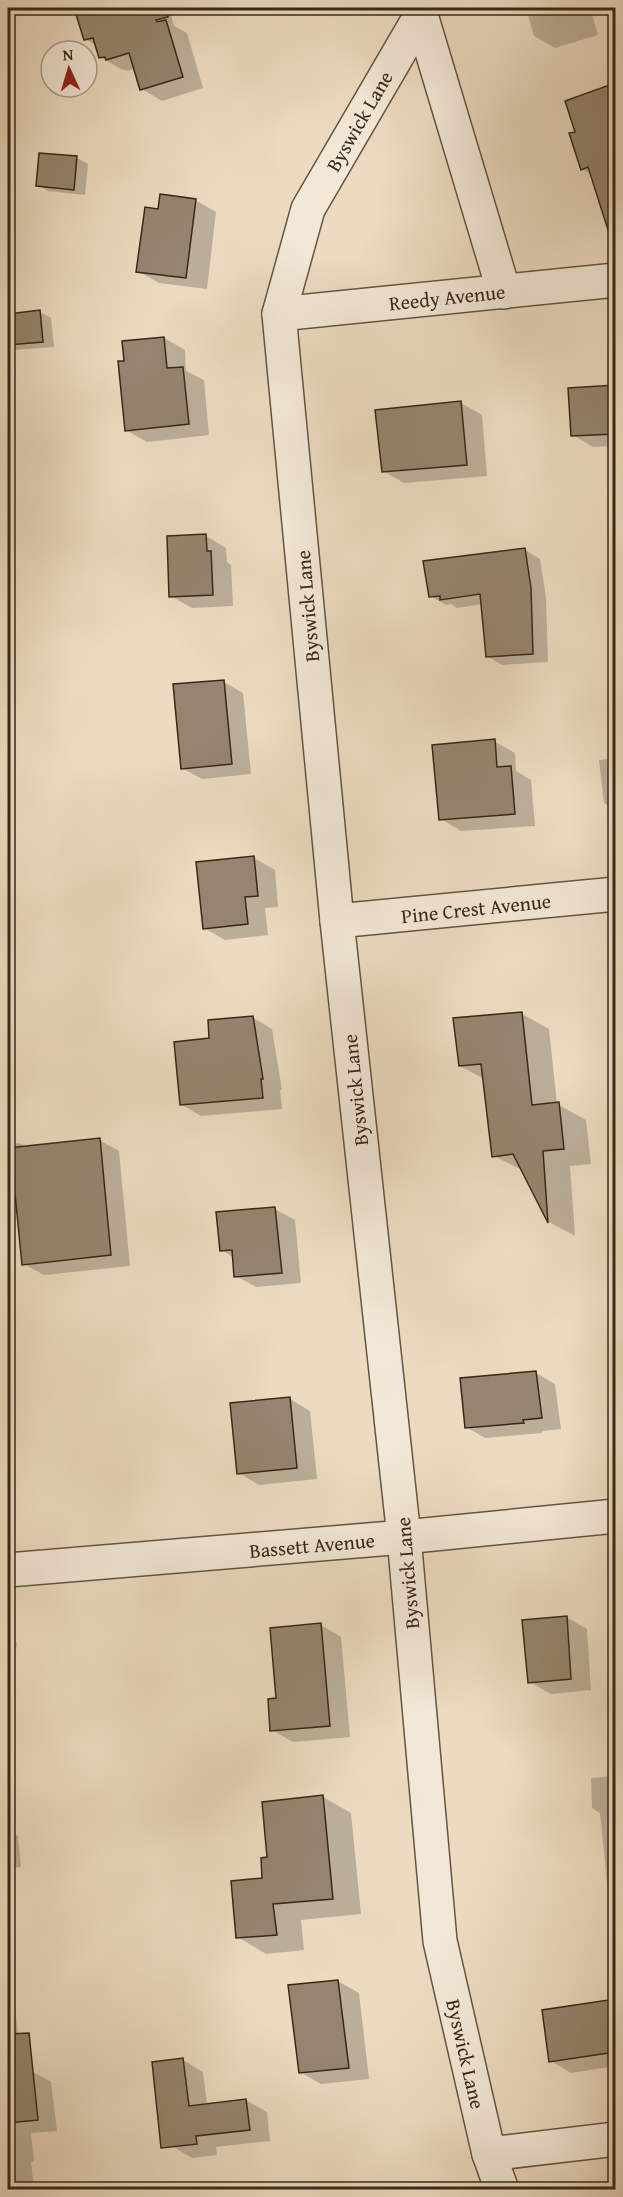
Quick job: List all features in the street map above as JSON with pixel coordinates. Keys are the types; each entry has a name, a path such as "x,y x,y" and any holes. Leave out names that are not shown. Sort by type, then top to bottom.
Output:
{"street":[{"name":"Byswick Lane","path":"419,11 504,292"},
{"name":"Byswick Lane","path":"419,11 308,209 279,314 337,921 404,1537 440,1941 489,2154 502,2190"},
{"name":"Reedy Avenue","path":"279,314 615,280"},
{"name":"Pine Crest Avenue","path":"337,921 615,894"},
{"name":"Bassett Avenue","path":"8,1570 404,1537 615,1516"},
{"path":"489,2154 615,2139"}],"building":[{"path":"74,8 166,8 168,17 156,20 157,22 166,20 183,77 140,90 129,53 106,60 105,57 99,58 99,39 84,39"},
{"path":"615,83 615,232 609,233 588,167 581,170 569,133 575,132 565,101"},
{"path":"39,153 77,156 74,190 36,186"},
{"path":"160,194 196,199 186,278 136,272 145,207 158,209"},
{"path":"40,310 43,342 8,345 8,314"},
{"path":"164,337 167,368 183,367 189,424 125,431 118,361 124,361 122,341"},
{"path":"615,385 615,434 571,436 568,388"},
{"path":"461,401 467,465 382,472 375,410"},
{"path":"206,534 207,551 211,551 213,595 169,597 167,536"},
{"path":"525,548 531,588 533,654 486,657 480,594 440,600 440,596 429,597 423,561"},
{"path":"224,680 232,764 181,769 173,684"},
{"path":"495,739 497,767 511,766 515,814 439,820 432,745"},
{"path":"254,856 258,896 245,897 248,924 203,929 196,862"},
{"path":"522,1012 532,1105 559,1102 564,1149 543,1151 548,1223 513,1154 492,1157 481,1064 459,1066 453,1018"},
{"path":"253,1016 263,1079 261,1079 263,1098 180,1105 174,1042 209,1038 208,1020"},
{"path":"100,1138 111,1255 22,1265 15,1194 8,1195 8,1148"},
{"path":"275,1207 282,1273 234,1277 232,1250 220,1251 216,1212"},
{"path":"536,1371 542,1418 523,1420 524,1423 465,1428 460,1378"},
{"path":"290,1397 297,1468 237,1474 230,1403"},
{"path":"567,1616 571,1679 528,1683 522,1620"},
{"path":"321,1623 330,1726 270,1731 268,1699 276,1698 270,1628"},
{"path":"323,1795 333,1899 273,1904 277,1935 236,1938 231,1881 262,1878 261,1858 267,1857 262,1802"},
{"path":"338,1980 349,2068 299,2073 288,1985"},
{"path":"615,1999 615,2052 549,2062 542,2010"},
{"path":"29,2033 38,2120 8,2123 8,2034"},
{"path":"183,2058 189,2106 246,2099 250,2130 196,2136 197,2144 161,2148 152,2062"}]}
